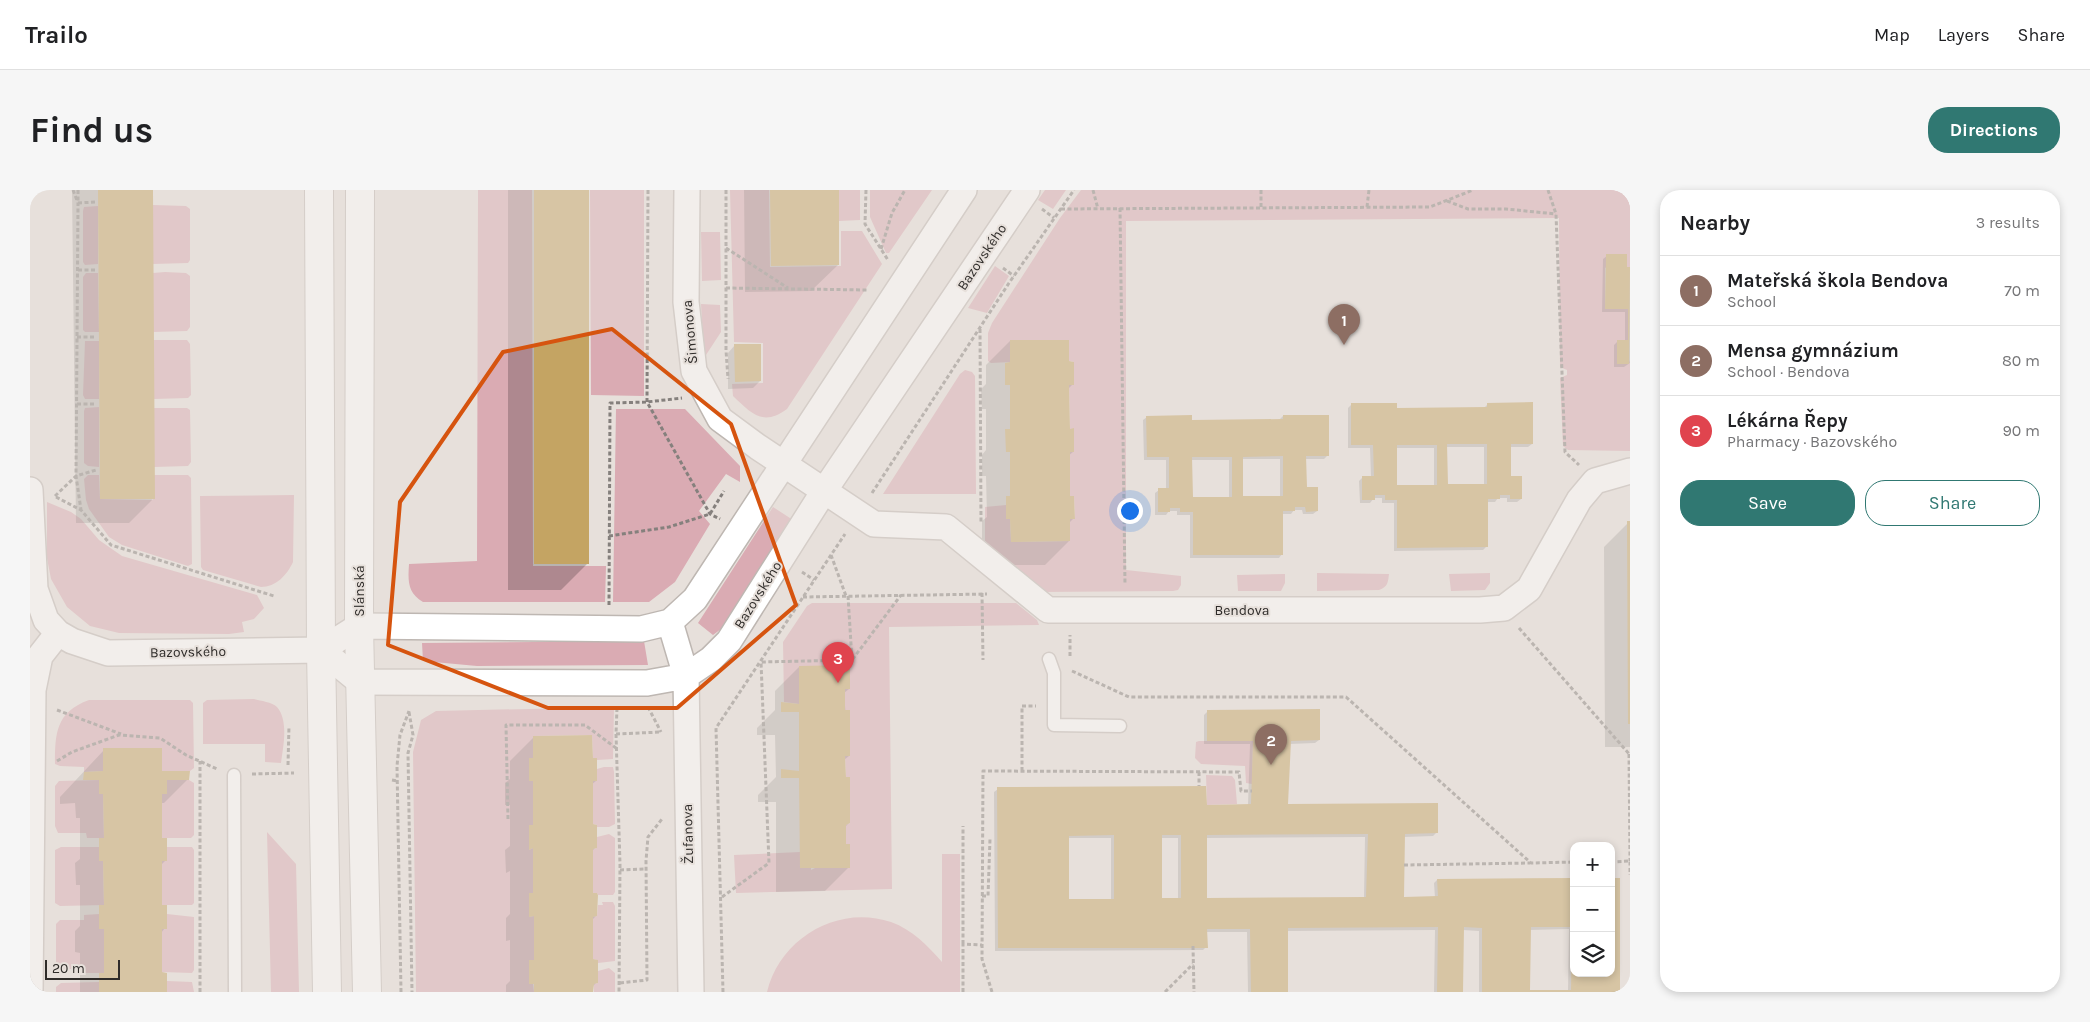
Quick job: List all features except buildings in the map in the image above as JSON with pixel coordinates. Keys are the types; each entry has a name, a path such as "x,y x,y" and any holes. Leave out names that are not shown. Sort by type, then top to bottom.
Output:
{"main road":[{"path":"319,190 321,650 328,992"},
{"name":"Slánská","path":"360,190 359,626 367,992"}],"street":[{"name":"Šimonova","path":"687,190 686,302 694,371 720,419 824,492"},
{"path":"360,682 321,650 359,626 641,629 670,622 695,599 964,190"},
{"name":"Bazovského","path":"360,682 647,683 686,676 711,660 729,641 824,492 1033,199"},
{"path":"1595,481 1630,471"},
{"name":"Bendova","path":"824,492 874,524 946,526 1048,610 1480,610 1504,608 1529,589 1579,500 1595,481"},
{"path":"30,490 35,590 46,620 58,633 40,656 33,690 30,992"},
{"name":"Žufanova","path":"670,622 686,676 691,992"},
{"name":"Bazovského","path":"58,633 72,641 108,653 321,650"}],"lane":[{"path":"1049,659 1054,673 1054,725 1120,726"},
{"path":"234,775 235,992"}],"path":[{"path":"73,190 78,203"},
{"path":"78,190 76,476 81,510"},
{"path":"648,190 647,402 710,514 720,519"},
{"path":"726,190 728,380"},
{"path":"866,190 865,224 890,263"},
{"path":"881,250 892,213 905,190"},
{"path":"871,494 1014,276 1074,190"},
{"path":"1093,190 1098,209"},
{"path":"1261,190 1261,208"},
{"path":"1367,207 1369,190"},
{"path":"1061,209 1430,207 1473,190"},
{"path":"1548,190 1556,214 1565,452 1595,481"},
{"path":"1033,199 1054,218"},
{"path":"1447,200 1468,209 1506,209 1556,214"},
{"path":"78,203 95,202"},
{"path":"1120,208 1125,586"},
{"path":"726,248 788,289"},
{"path":"1000,266 1014,276"},
{"path":"78,270 95,270"},
{"path":"726,288 872,290"},
{"path":"980,329 983,660"},
{"path":"77,337 96,337"},
{"path":"609,606 610,403 647,402"},
{"path":"77,404 96,404"},
{"path":"55,497 76,476 96,470"},
{"path":"610,536 669,527 710,514 724,491"},
{"path":"30,498 55,497 81,510 111,545 274,596"},
{"path":"723,992 716,728 847,531"},
{"path":"831,555 847,596 852,660"},
{"path":"801,571 814,580"},
{"path":"803,598 1028,593"},
{"path":"852,660 901,595"},
{"path":"1518,628 1630,754 1630,875"},
{"path":"1071,632 1069,639 1070,670 1129,697 1346,697 1531,863"},
{"path":"761,662 852,660"},
{"path":"721,897 769,863 761,662"},
{"path":"1022,771 1022,706 1054,706"},
{"path":"54,709 127,736"},
{"path":"401,992 397,781 400,735 409,712 413,735 408,752 412,992"},
{"path":"617,718 620,870 620,983 618,992"},
{"path":"508,819 506,725 585,725 617,748"},
{"path":"288,765 289,726"},
{"path":"616,734 661,732 661,742"},
{"path":"31,779 72,752 119,735 160,738 186,755 200,761 200,992"},
{"path":"992,992 982,959 982,771 1239,772 1241,775 1241,791 1252,791"},
{"path":"1199,772 1199,786"},
{"path":"234,775 294,773"},
{"path":"392,780 397,781"},
{"path":"620,983 646,980 646,868 648,836 662,820 662,810"},
{"path":"962,992 963,826"},
{"path":"982,896 988,896 990,839"},
{"path":"1615,862 1630,861"},
{"path":"1404,865 1570,862"},
{"path":"620,870 646,868"},
{"path":"963,944 982,945"},
{"path":"1193,946 1194,992"},
{"path":"1165,992 1194,964"}],"highlighted area":[{"path":"612,329 731,424 796,605 677,708 548,708 388,645 400,502 503,352"}],"shaded area":[{"path":"478,190 532,190 533,566 606,566 605,602 423,602 411,590 409,564 477,561"},
{"path":"590,190 644,190 644,396 591,395"},
{"path":"730,190 769,190 770,267 841,266 841,231 862,231 882,264 787,409 771,417 758,416 733,396 732,384 763,383 763,343 734,342"},
{"path":"839,190 860,190 860,220 839,221"},
{"path":"870,190 932,190 889,253 886,253 870,217"},
{"path":"1045,190 1066,190 1053,209 1038,200"},
{"path":"1081,190 1630,190 1630,267 1627,267 1627,255 1605,268 1605,309 1628,309 1628,340 1617,340 1617,364 1629,364 1630,360 1630,451 1568,450 1563,446 1560,378 1567,375 1567,370 1560,367 1559,218 1126,221 1126,570 1181,576 1181,585 1178,590 1173,591 1040,592 985,541 985,507 1006,505 1006,519 1010,519 1011,542 1070,541 1070,519 1075,519 1074,496 1070,496 1070,452 1074,452 1074,429 1070,429 1069,385 1074,385 1074,362 1069,361 1069,340 1010,340 1010,362 991,363 988,361 988,333 992,323 1060,218"},
{"path":"153,205 186,206 190,209 190,260 188,263 153,264"},
{"path":"98,206 98,264 85,265 83,262 83,211 84,207"},
{"path":"701,232 720,232 721,280 702,281"},
{"path":"995,266 1009,276 987,313 968,308"},
{"path":"86,273 98,273 99,332 85,332 83,330 83,277"},
{"path":"153,273 186,273 190,276 190,327 187,331 153,332"},
{"path":"701,304 720,305 721,332 704,358"},
{"path":"153,340 187,340 190,344 191,395 188,398 154,399"},
{"path":"85,341 99,341 99,399 85,399 83,395"},
{"path":"965,370 972,372 975,376 976,494 883,494 960,374"},
{"path":"99,407 99,467 88,466 84,463 84,411 85,408"},
{"path":"154,408 187,408 190,410 191,462 188,466 154,467"},
{"path":"616,409 685,409 740,466 740,482 726,474 699,511 710,524 675,582 649,602 613,602"},
{"path":"88,475 99,475 100,499 153,500 154,475 188,475 191,478 192,564 188,566 122,545 109,537 89,509 84,479"},
{"path":"294,495 293,562 288,571 276,583 261,587 203,570 201,567 200,496"},
{"path":"47,502 71,512 81,519 99,540 122,556 257,595 264,608 254,619 242,622 244,632 229,634 119,633 90,626 67,607 51,579 47,558"},
{"path":"773,507 793,520 725,626 713,635 698,623"},
{"path":"1317,573 1389,574 1386,586 1379,590 1317,591"},
{"path":"1490,573 1490,583 1485,590 1451,591 1449,574"},
{"path":"1285,574 1285,583 1281,591 1238,591 1237,575"},
{"path":"812,603 1016,603 1037,620 1039,625 889,627 892,889 736,893 734,855 800,852 800,868 811,868 811,870 815,868 850,867 850,844 846,844 846,825 850,823 850,777 846,777 845,756 850,756 850,710 845,710 845,689 850,689 850,666 799,666 799,704 784,702 783,642 807,606"},
{"path":"644,641 648,665 477,666 423,661 422,643"},
{"path":"254,699 272,704 281,713 284,727 284,742 281,763 265,762 265,744 203,744 203,703 207,700"},
{"path":"89,700 190,700 193,703 194,768 190,771 162,771 162,748 103,771 84,772 84,767 55,764 57,733 64,717 78,705"},
{"path":"614,707 613,759 597,760 597,758 593,758 592,735 533,736 533,758 529,758 529,781 533,781 533,825 529,825 529,850 533,848 533,893 529,893 529,917 534,916 534,960 530,960 534,992 416,992 413,752 421,720 436,711"},
{"path":"1253,741 1252,784 1246,783 1245,766 1201,764 1195,758 1196,742"},
{"path":"613,767 614,772 615,824 609,827 597,827 597,825 593,824 593,781 597,781 597,769"},
{"path":"1206,775 1232,776 1235,780 1237,804 1207,805"},
{"path":"99,780 99,794 103,794 104,838 87,838 86,833 58,833 55,826 55,786 59,781"},
{"path":"167,780 189,780 194,783 194,835 191,838 162,838 162,794 165,793"},
{"path":"267,832 296,864 299,992 271,992"},
{"path":"609,834 615,838 615,892 613,895 598,895 593,893 593,849 597,848 597,837"},
{"path":"61,847 99,847 99,861 103,861 104,905 60,906 55,903 55,850"},
{"path":"167,847 192,847 194,850 194,903 192,905 162,905 162,861 167,861"},
{"path":"942,854 960,854 960,992 767,992 774,973 784,956 798,941 814,930 832,922 851,918 871,918 899,925 920,939 942,962"},
{"path":"602,902 613,902 615,906 615,961 598,963 597,960 593,959 593,917 597,916 598,905 603,905"},
{"path":"99,914 104,929 104,973 85,973 84,969 60,969 56,964 56,924 60,920 84,920 84,915"},
{"path":"167,914 194,917 194,970 192,973 162,972 162,929"},
{"path":"609,968 615,973 615,992 594,992 594,984 598,983 598,971"},
{"path":"167,981 192,982 194,992 167,992"},
{"path":"99,982 99,992 56,992 56,987 61,983"}],"place":[{"name":"Mateřská škola Bendova","path":"1344,345"},
{"name":"Lékárna Řepy","path":"838,683"},
{"name":"Mensa gymnázium","path":"1271,765"}]}
